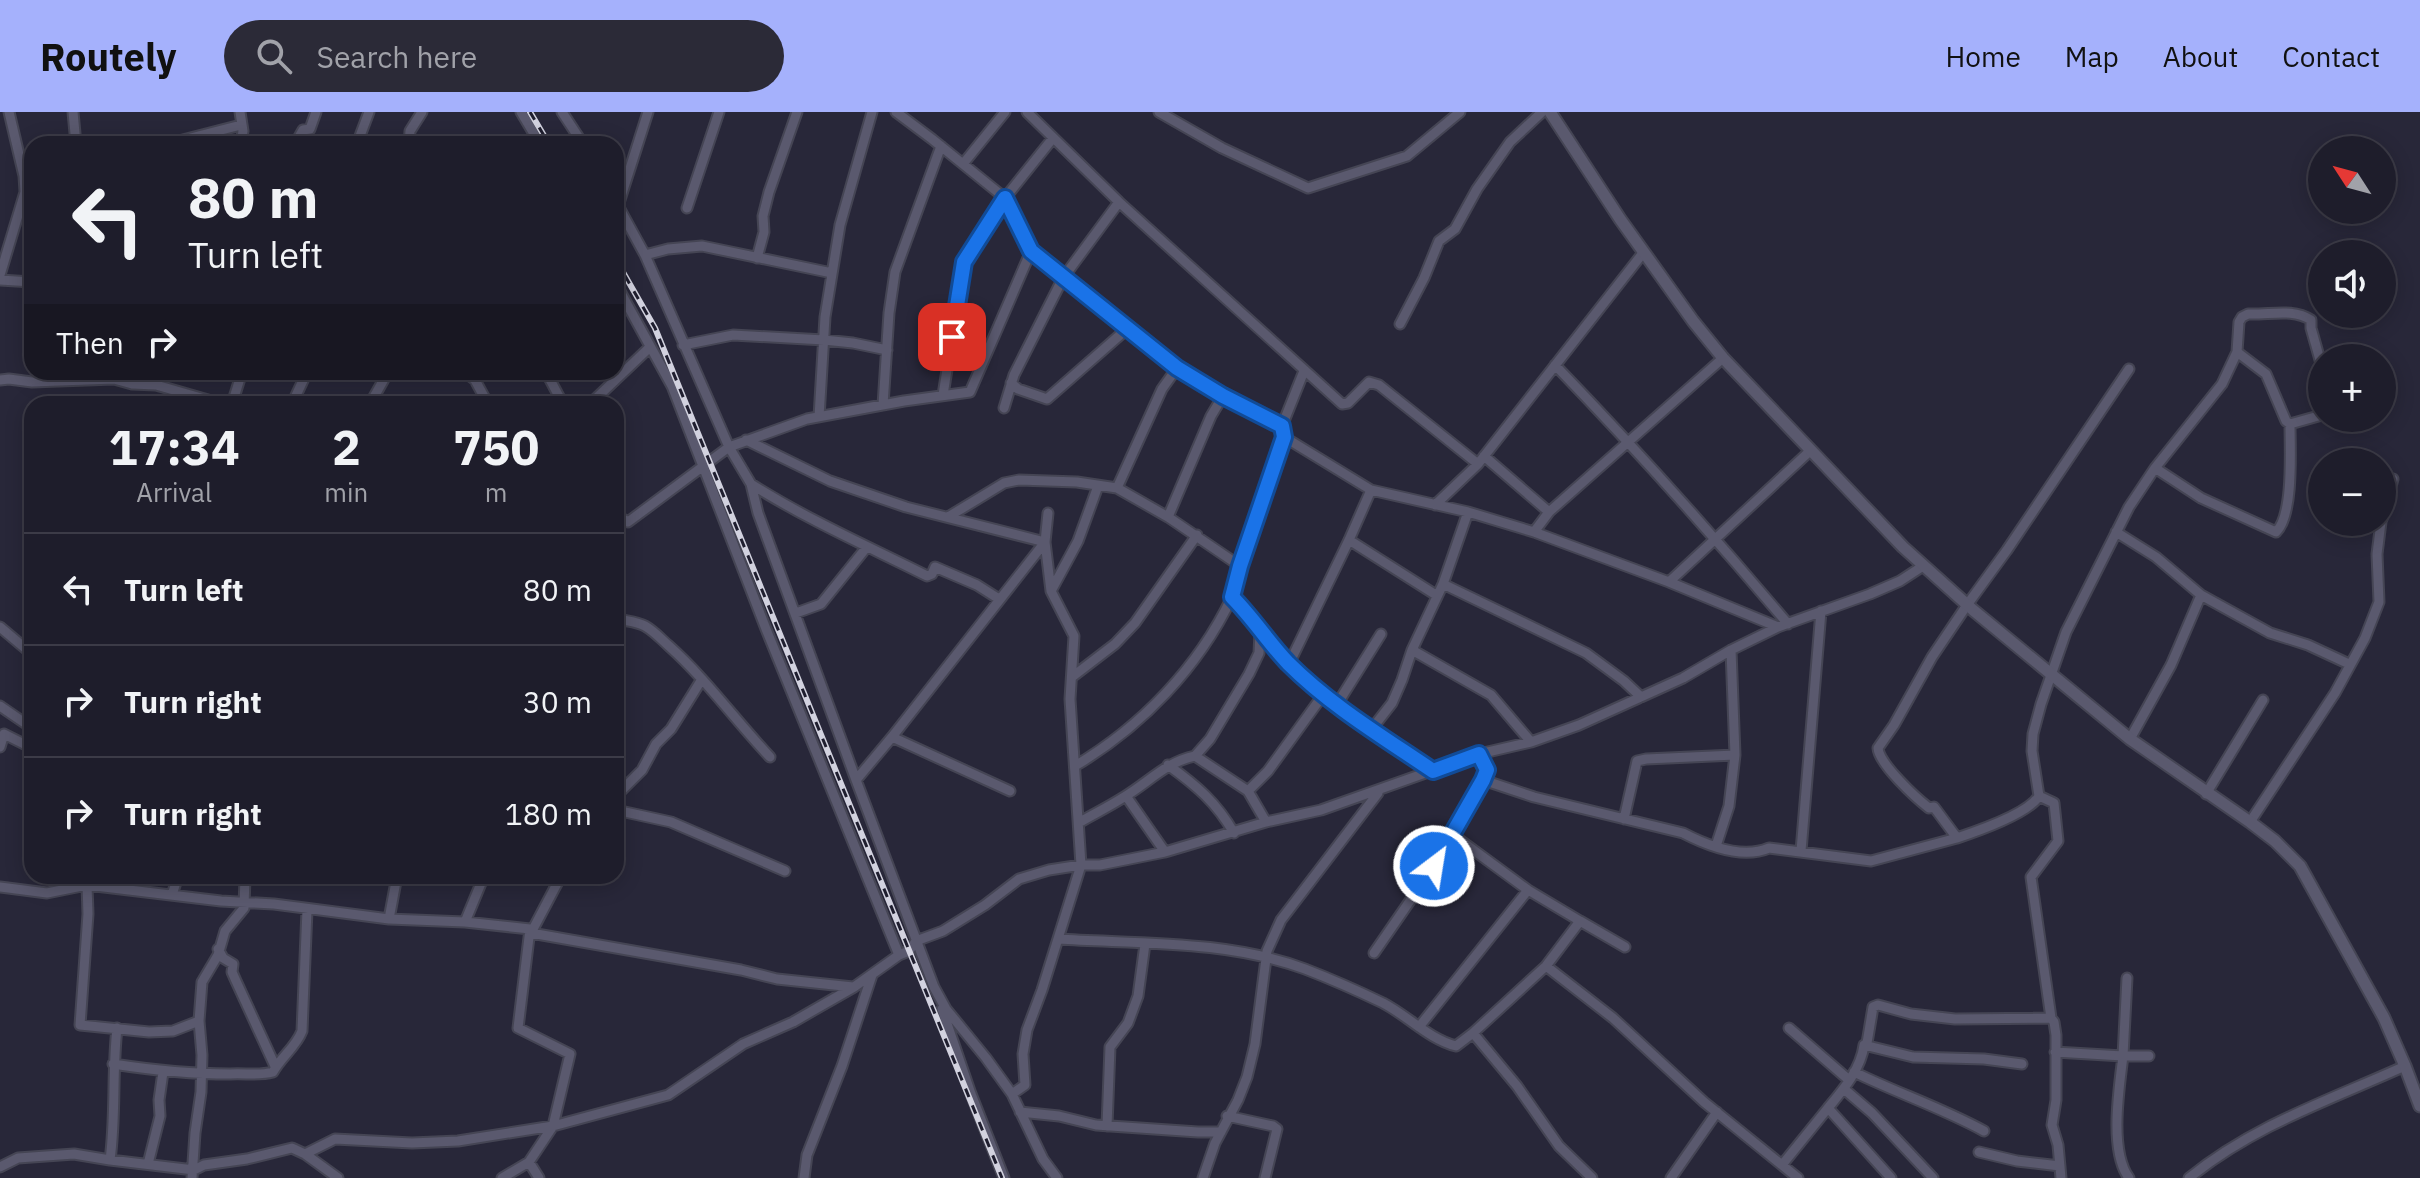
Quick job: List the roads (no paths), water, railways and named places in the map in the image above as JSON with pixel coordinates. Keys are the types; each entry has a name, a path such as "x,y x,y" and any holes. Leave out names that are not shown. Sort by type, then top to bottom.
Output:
{"street":[{"path":"73,112 75,136"},
{"path":"240,112 241,136"},
{"path":"300,136 303,130 310,129 316,112"},
{"path":"360,136 369,112"},
{"path":"410,136 422,112"},
{"path":"521,112 535,136"},
{"path":"562,112 578,136"},
{"path":"624,183 648,112"},
{"path":"687,208 719,112"},
{"path":"757,258 769,192 797,112"},
{"path":"819,417 824,340 840,225 872,112"},
{"path":"896,112 1005,198 1031,251 1063,278 1177,368 1282,426"},
{"path":"963,164 1005,112"},
{"path":"1027,112 1119,202 1342,404 1348,403 1369,382 1379,385 1549,512"},
{"path":"1159,112 1222,148 1308,188 1407,156 1460,112"},
{"path":"1400,324 1439,241 1455,229 1477,189 1510,142 1542,112"},
{"path":"1550,112 1643,253 1723,358 1856,500 1923,566 2052,676 2130,739 2275,841 2300,866 2384,1018 2420,1106"},
{"path":"6,118 24,170"},
{"path":"198,136 241,125"},
{"path":"943,395 964,262 1005,198 1053,138"},
{"path":"883,405 895,272 941,146"},
{"path":"24,195 0,277 24,281"},
{"path":"1004,408 1011,383 1063,278 1119,202"},
{"path":"624,217 645,255 729,447 751,484 758,513 1004,1178"},
{"path":"645,255 702,246 832,273"},
{"path":"624,523 729,447 746,440 819,417 970,392 1031,251"},
{"path":"1435,505 1481,460 1643,253"},
{"path":"624,299 672,386 899,955"},
{"path":"1483,780 1534,797 1683,833 1741,853 1757,853 1769,848 1871,861 1957,838 1999,823 2034,804 2039,796 2032,751 2033,734 2066,632 2116,532 2155,468 2222,384 2237,352 2242,317 2248,314 2297,312 2311,320 2316,344"},
{"path":"1011,383 1018,389 1047,399 1128,328"},
{"path":"683,345 733,335 824,340 887,350"},
{"path":"624,372 650,347"},
{"path":"2155,468 2201,498 2276,532 2283,524 2290,472 2290,424 2266,374 2237,352"},
{"path":"1534,532 1549,512 1723,358"},
{"path":"1555,365 1716,539 1783,625"},
{"path":"1117,488 1162,389 1177,368"},
{"path":"1957,838 1934,807 1929,808 1915,797 1879,757 1878,748 1932,657 2129,369"},
{"path":"1075,766 1105,748 1147,714 1217,628 1232,597 1284,437 1282,426 1304,371"},
{"path":"0,380 98,380"},
{"path":"118,380 156,385 194,396"},
{"path":"132,384 133,380"},
{"path":"598,396 615,380"},
{"path":"1168,517 1211,416 1223,396"},
{"path":"2290,424 2308,419"},
{"path":"1284,437 1371,490 1468,512 1534,532 1783,625"},
{"path":"746,440 830,481 906,507 1045,542"},
{"path":"1669,582 1810,451"},
{"path":"948,517 1004,483 1019,480 1077,482 1117,488 1197,535 1240,566"},
{"path":"751,484 794,511 866,548 927,576 932,574 935,567 977,585 999,599"},
{"path":"1051,591 1078,541 1098,486"},
{"path":"1289,664 1371,490"},
{"path":"1371,730 1392,703 1412,650 1443,584 1468,512"},
{"path":"1012,1094 1025,1085 1023,1054 1027,1030 1081,865 1070,699 1074,636 1051,591 1045,542 1048,513"},
{"path":"624,520 628,522"},
{"path":"2116,532 2156,557 2201,595 2270,633 2308,645 2349,664"},
{"path":"1072,677 1115,644 1135,623 1197,535"},
{"path":"2250,822 2335,693 2365,638 2379,602 2377,554 2380,536"},
{"path":"1349,540 1436,595"},
{"path":"856,780 1045,542"},
{"path":"796,613 821,604 866,548"},
{"path":"305,1154 335,1139 412,1143 458,1141 553,1126 668,1095 743,1044 793,1022 854,987 909,951 916,941 943,931 1019,879 1049,870 1100,865 1165,852 1266,822 1321,810 1479,754 1531,742 1579,725 1683,678 1783,625 1890,586 1923,566"},
{"path":"1443,584 1586,653 1641,697"},
{"path":"2130,739 2171,665 2201,595"},
{"path":"1232,597 1289,664 1323,695 1433,771"},
{"path":"1801,851 1821,611"},
{"path":"624,620 648,628 702,679 770,757"},
{"path":"0,627 24,647"},
{"path":"1080,822 1126,796 1168,765 1195,756 1217,728 1249,674 1259,653 1261,631"},
{"path":"1336,706 1381,634"},
{"path":"1412,650 1491,695 1531,742"},
{"path":"1716,846 1729,806 1735,755 1731,650"},
{"path":"624,788 642,770 656,744 671,729 702,679"},
{"path":"1248,791 1268,771 1323,695"},
{"path":"2206,794 2263,700"},
{"path":"0,706 24,722"},
{"path":"0,747 10,712"},
{"path":"4,734 24,744"},
{"path":"892,737 1010,791"},
{"path":"1374,953 1434,866 1483,780 1487,770 1479,754"},
{"path":"1624,819 1637,761 1735,755"},
{"path":"1195,756 1248,791 1266,822"},
{"path":"1168,765 1200,788 1222,813 1234,833"},
{"path":"1203,1178 1227,1116 1238,1100 1255,1044 1266,956 1281,920 1379,791"},
{"path":"1126,796 1165,852"},
{"path":"2039,796 2054,803 2058,841 2031,877 2051,1018 2056,1030 2056,1100 2052,1125 2058,1145 2061,1178"},
{"path":"624,812 671,822 785,871"},
{"path":"1453,835 1528,890 1625,947"},
{"path":"172,895 175,884"},
{"path":"193,1174 202,1075 199,1021 202,982 218,955 225,931 245,903 245,884"},
{"path":"389,919 396,884"},
{"path":"465,922 481,884"},
{"path":"502,1178 529,1162 553,1126 570,1054 518,1028 530,931 556,884"},
{"path":"0,887 47,893 87,885 389,919 465,922 530,931 777,979 854,987"},
{"path":"87,885 88,914 80,1025 149,1032 173,1031 199,1021"},
{"path":"1419,1027 1528,890"},
{"path":"113,1064 202,1075 258,1076 273,1072 298,1041 302,1031 307,910"},
{"path":"1058,939 1209,947 1266,956 1384,1004 1439,1040 1456,1046 1546,966 1580,921"},
{"path":"1107,1126 1110,1047 1128,1023 1138,996 1145,944"},
{"path":"218,949 223,958 233,964 232,972 275,1066"},
{"path":"1546,966 1613,1018 1717,1112 1798,1178"},
{"path":"804,1178 807,1155 842,1066 872,975"},
{"path":"2127,978 2118,1118 2119,1156 2129,1178"},
{"path":"934,987 946,1009 1012,1094 1043,1159 1057,1178"},
{"path":"1782,1165 1849,1080 1867,1043 1873,1007 1878,1005 1911,1014 1955,1019 2051,1018"},
{"path":"110,1160 115,1119 113,1064 117,1028"},
{"path":"1789,1028 1849,1080 1872,1113 1933,1178"},
{"path":"1473,1033 1517,1086 1559,1146 1592,1178"},
{"path":"1864,1045 1913,1057 1984,1059 2022,1064"},
{"path":"2055,1052 2149,1056"},
{"path":"2189,1178 2232,1146 2285,1117 2405,1066"},
{"path":"148,1164 160,1116 163,1072"},
{"path":"1849,1080 1946,1110 1984,1131"},
{"path":"1828,1108 1891,1178"},
{"path":"1020,1112 1107,1126 1221,1132"},
{"path":"1671,1178 1717,1112"},
{"path":"1227,1116 1277,1129 1265,1178"},
{"path":"193,1174 204,1165 292,1148 338,1178"},
{"path":"1979,1152 2060,1166"},
{"path":"0,1167 18,1158 74,1154 148,1164 193,1174"},
{"path":"529,1162 539,1178"}],"railway":[{"path":"530,112 544,136"},
{"path":"624,274 655,328 1002,1178"}]}
